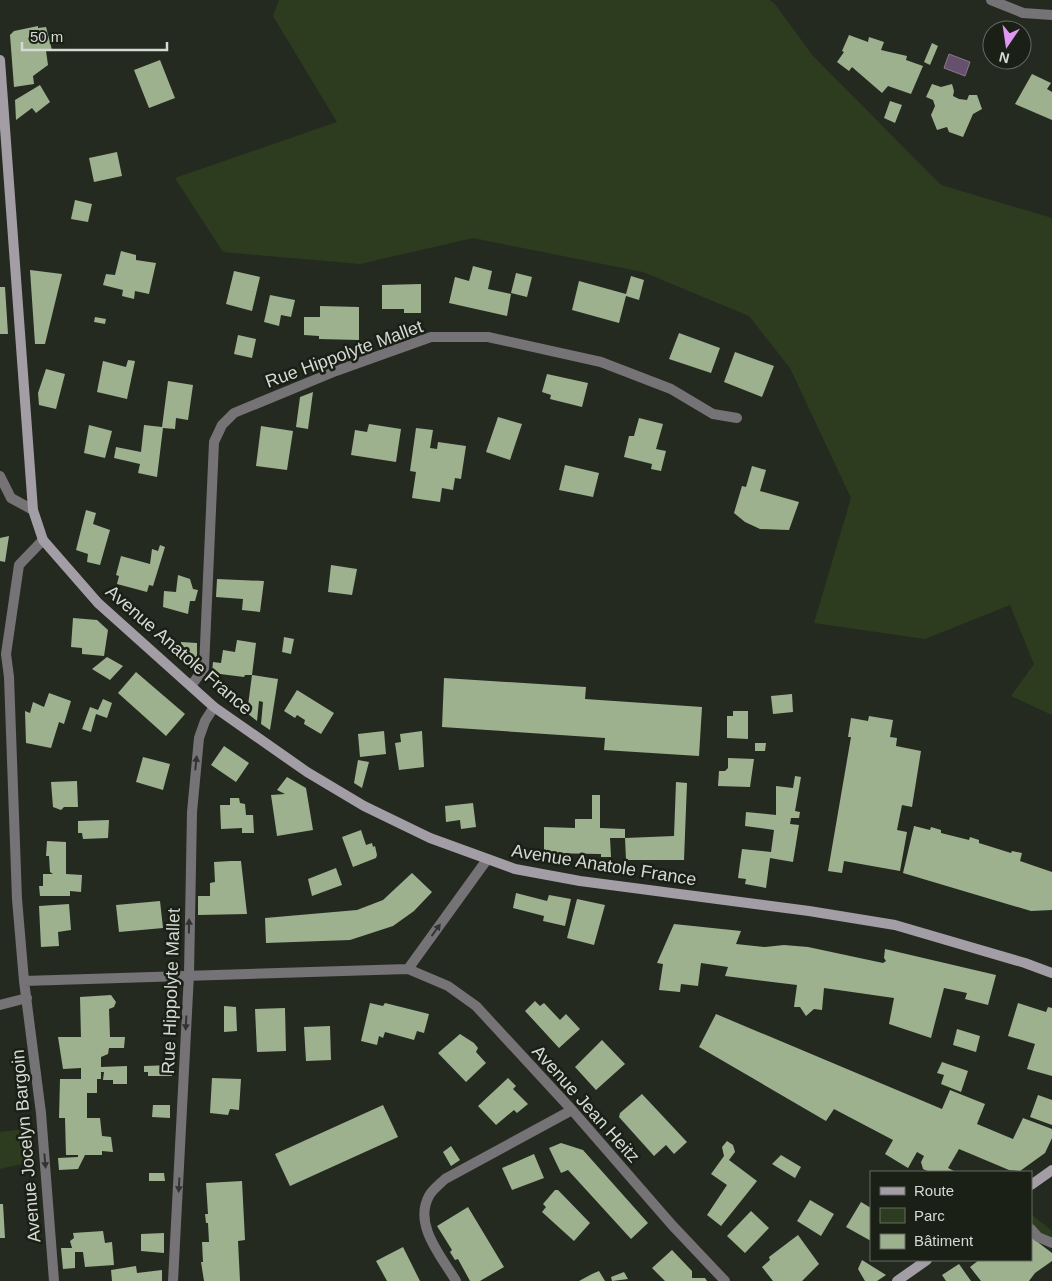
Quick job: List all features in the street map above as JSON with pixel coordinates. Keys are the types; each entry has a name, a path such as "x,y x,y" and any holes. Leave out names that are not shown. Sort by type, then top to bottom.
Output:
{"main road":[{"name":"Avenue Anatole France","path":"0,60 33,510 43,540 98,603 214,707 307,772 364,806 430,838 486,861 515,869 580,881 809,911 896,925 1025,963 1052,973"},
{"path":"1032,1184 1052,1170"},
{"path":"897,1281 926,1261"}],"street":[{"path":"991,0 1023,13 1052,15"},
{"name":"Rue Hippolyte Mallet","path":"191,686 204,668 214,442 222,425 234,413 336,371 431,337 488,337 601,362 671,389 713,414 737,418"},
{"path":"0,476 11,498 33,510"},
{"name":"Avenue Jocelyn Bargoin","path":"43,540 19,565 3,654 9,677 17,899 24,982 41,1113 54,1281"},
{"name":"Rue Hippolyte Mallet","path":"173,1281 189,974 192,812 199,738 205,721 214,707"},
{"path":"408,969 486,861"},
{"name":"Avenue Jean Heitz","path":"24,982 189,974 408,969 448,986 476,1006 572,1110 672,1225 725,1281"},
{"path":"0,1004 27,998"},
{"path":"456,1281 425,1228 424,1211 429,1196 444,1179 572,1110"},
{"path":"1032,1230 1038,1237 1052,1243"}],"green space":[{"path":"279,0 769,0 774,3 813,56 941,185 1052,218 1052,715 1011,696 1034,664 1010,605 925,639 814,623 851,498 790,368 749,316 643,272 473,238 360,264 223,252 175,178 337,122 273,16"},
{"path":"31,1128 35,1161 0,1169 0,1132"},
{"path":"1032,1215 1052,1231 1052,1247 1032,1233"}],"shaded area":[{"path":"949,54 970,62 965,76 944,68"}],"building":[{"path":"38,26 38,28 46,27 52,50 46,51 48,65 33,76 34,84 14,87 10,35 14,31"},
{"path":"849,35 868,42 869,37 884,42 881,50 907,56 906,60 923,66 911,94 888,86 882,93 852,67 849,71 837,62 844,52 842,51"},
{"path":"932,43 938,46 930,65 924,62"},
{"path":"160,60 175,98 149,108 134,70"},
{"path":"1032,74 1051,83 1047,89 1052,92 1052,120 1015,104"},
{"path":"932,84 941,87 952,84 953,96 959,99 967,100 969,95 977,95 982,109 973,114 963,137 949,132 947,127 937,130 931,115 935,106 933,100 926,97"},
{"path":"40,85 50,102 36,113 32,108 16,120 15,100"},
{"path":"890,101 902,105 895,123 884,118"},
{"path":"117,152 122,176 94,182 89,158"},
{"path":"75,200 92,204 88,222 71,219"},
{"path":"121,251 136,255 136,260 156,263 149,294 135,291 134,299 122,296 123,290 103,285 106,274 115,275"},
{"path":"473,266 492,271 488,289 511,294 507,316 449,303 455,277 469,281"},
{"path":"30,270 62,274 45,344 35,344"},
{"path":"234,271 260,277 252,311 226,304"},
{"path":"516,273 532,277 527,297 511,293"},
{"path":"631,276 644,280 639,300 626,296 619,323 572,310 579,281 626,294"},
{"path":"421,284 421,313 404,313 404,309 382,309 382,285"},
{"path":"0,287 5,287 8,334 0,334"},
{"path":"270,295 295,300 291,317 281,315 279,326 264,322"},
{"path":"320,306 359,307 359,340 319,339 319,336 304,335 304,317 320,317"},
{"path":"95,317 106,319 105,324 94,322"},
{"path":"679,333 720,348 711,373 669,359"},
{"path":"238,335 256,339 252,358 234,354"},
{"path":"735,352 774,366 762,397 724,382"},
{"path":"128,360 135,361 127,399 97,392 103,361 126,367"},
{"path":"46,369 65,374 56,409 39,405 38,393"},
{"path":"547,374 588,383 582,407 550,399 551,395 542,392"},
{"path":"168,381 193,385 188,420 176,418 175,429 163,428 157,477 138,473 140,464 114,458 116,447 141,452 144,425 162,427"},
{"path":"313,392 308,429 296,427 300,397"},
{"path":"498,417 522,424 510,460 486,452"},
{"path":"639,418 663,424 656,449 666,451 661,471 651,469 652,464 624,457 629,436 634,436"},
{"path":"369,424 401,429 396,462 351,455 355,430 367,432"},
{"path":"89,425 112,431 105,458 84,453"},
{"path":"261,426 293,431 287,470 256,466"},
{"path":"416,428 433,430 430,448 437,449 438,442 466,446 461,479 455,478 453,490 442,488 440,502 412,498 416,472 410,471"},
{"path":"565,465 599,473 593,497 559,490"},
{"path":"752,466 766,470 760,491 799,502 789,530 760,529 745,522 734,513 742,486 746,487"},
{"path":"86,510 96,513 93,524 110,530 100,565 87,562 88,554 76,550"},
{"path":"9,536 5,562 0,561 0,538"},
{"path":"160,545 165,547 153,586 149,585 147,592 117,584 119,576 116,575 121,556 150,564 152,549 158,551"},
{"path":"331,565 357,569 352,595 328,592"},
{"path":"178,575 190,579 193,589 198,590 195,601 190,601 188,614 163,607 164,591 176,592"},
{"path":"217,579 264,581 260,612 242,610 243,599 216,597"},
{"path":"73,618 97,620 108,630 104,656 82,654 82,648 71,647"},
{"path":"284,637 294,639 291,654 282,652"},
{"path":"237,640 256,643 252,675 245,675 244,677 212,673 213,662 221,663 223,650 235,652"},
{"path":"181,642 197,643 197,661 193,663 182,661"},
{"path":"107,657 123,666 110,680 92,669"},
{"path":"136,672 185,714 166,736 118,693"},
{"path":"252,675 278,679 270,730 261,724 263,702 259,701 257,721 247,713"},
{"path":"444,678 586,687 585,699 702,707 699,756 604,750 605,738 442,727"},
{"path":"297,690 334,713 321,734 304,724 305,720 297,715 295,718 284,711"},
{"path":"49,693 71,701 64,724 59,722 51,748 26,743 25,711 30,713 33,702 44,707"},
{"path":"792,694 793,712 773,714 771,696"},
{"path":"103,699 112,703 107,718 96,714 91,732 82,729 90,707 98,710"},
{"path":"733,711 748,711 748,739 727,738 727,716 733,716"},
{"path":"869,716 893,720 890,737 897,738 896,746 921,751 912,807 902,805 897,830 907,832 900,871 844,861 842,873 828,871 851,737 848,737 851,718 868,721"},
{"path":"384,731 386,754 360,757 358,734"},
{"path":"422,731 424,767 399,770 395,743 401,742 400,734"},
{"path":"755,743 766,743 765,751 755,751"},
{"path":"224,746 249,763 236,782 211,765"},
{"path":"143,757 170,764 163,790 136,782"},
{"path":"728,758 754,759 750,787 718,786 719,771 725,771 728,768"},
{"path":"358,760 369,762 362,788 354,783"},
{"path":"795,776 801,777 795,811 800,812 799,818 791,818 790,824 799,825 793,862 770,858 766,888 745,884 746,879 738,878 742,849 771,852 774,830 745,826 746,812 776,815 776,786 793,788"},
{"path":"287,777 306,788 313,830 277,836 271,795 285,794 277,790"},
{"path":"77,781 78,807 64,807 61,810 53,807 51,782"},
{"path":"676,782 687,783 684,860 626,860 625,838 674,836"},
{"path":"592,795 600,795 600,828 625,829 625,838 610,838 611,857 601,857 601,854 544,853 544,827 575,828 575,819 592,819"},
{"path":"230,798 239,798 240,803 245,804 246,815 253,815 254,833 242,833 242,828 221,829 220,805 230,805"},
{"path":"473,803 476,827 461,829 460,820 446,822 445,806"},
{"path":"109,820 108,838 83,839 82,833 78,833 78,821"},
{"path":"914,826 930,830 931,827 941,830 941,833 969,840 970,837 979,840 979,843 1011,853 1012,851 1022,853 1020,861 1052,872 1052,910 1031,911 903,873"},
{"path":"361,830 366,845 372,843 373,847 375,846 377,855 376,858 353,867 342,837"},
{"path":"47,841 66,842 66,874 82,875 81,892 70,891 70,896 40,896 39,886 43,886 43,874 53,874 50,872 49,856 46,856"},
{"path":"241,861 247,914 198,915 198,896 210,896 210,883 215,882 214,862"},
{"path":"336,868 342,885 312,896 308,879"},
{"path":"412,873 432,892 414,911 393,926 350,940 266,943 265,918 357,910 383,900"},
{"path":"516,893 547,901 549,895 571,899 565,926 543,921 544,916 513,908"},
{"path":"577,899 605,905 594,945 567,938"},
{"path":"160,901 163,928 119,932 116,905"},
{"path":"69,904 71,930 58,932 59,946 41,947 39,906"},
{"path":"674,924 741,931 736,944 765,947 784,945 808,947 883,963 886,961 884,958 885,949 996,975 988,1005 965,999 967,993 944,988 931,1038 889,1024 894,998 824,988 822,1010 814,1009 806,1016 800,1007 794,1007 797,985 725,976 728,967 701,963 698,986 681,984 680,992 659,990 663,964 657,963"},
{"path":"111,995 116,1002 114,1007 109,1009 110,1037 125,1037 124,1048 109,1048 108,1054 101,1057 101,1067 127,1066 127,1084 113,1084 113,1080 103,1080 104,1072 101,1072 101,1079 97,1079 97,1093 87,1093 87,1118 100,1118 102,1136 111,1137 113,1152 102,1151 102,1155 85,1155 78,1169 59,1170 58,1158 78,1157 78,1155 66,1155 65,1118 59,1118 60,1079 81,1079 81,1068 63,1069 58,1037 81,1037 80,997"},
{"path":"535,1001 540,1006 544,1003 560,1020 566,1014 580,1029 559,1048 525,1011"},
{"path":"370,1003 383,1006 385,1003 429,1014 424,1033 417,1031 414,1040 385,1032 383,1038 379,1036 377,1045 361,1041"},
{"path":"1018,1003 1046,1012 1048,1007 1052,1008 1052,1076 1027,1069 1035,1044 1008,1036"},
{"path":"224,1006 236,1007 237,1031 224,1032"},
{"path":"285,1008 286,1051 257,1052 255,1009"},
{"path":"716,1014 942,1109 950,1090 985,1104 977,1124 1013,1139 1023,1118 1052,1129 1052,1138 1045,1153 1020,1171 1009,1170 959,1149 948,1168 954,1171 928,1171 923,1169 921,1162 924,1156 917,1152 908,1168 885,1154 893,1140 834,1109 826,1121 699,1047"},
{"path":"330,1026 331,1060 306,1061 304,1027"},
{"path":"957,1029 980,1036 976,1052 953,1045"},
{"path":"460,1034 474,1043 478,1048 476,1052 486,1063 466,1082 438,1053"},
{"path":"602,1040 625,1064 596,1090 575,1067"},
{"path":"942,1062 968,1071 961,1092 941,1084 944,1075 937,1073"},
{"path":"173,1065 172,1076 148,1076 148,1072 144,1072 144,1066"},
{"path":"212,1078 241,1079 239,1110 230,1109 228,1115 210,1113"},
{"path":"508,1078 516,1086 513,1089 528,1104 517,1113 514,1110 496,1125 478,1106"},
{"path":"642,1094 687,1142 674,1154 666,1145 654,1156 619,1117 620,1113"},
{"path":"1038,1095 1052,1100 1052,1125 1030,1117"},
{"path":"153,1105 170,1105 170,1118 152,1117"},
{"path":"383,1105 398,1137 290,1186 275,1154"},
{"path":"727,1141 733,1145 735,1152 729,1160 757,1181 721,1226 707,1215 727,1185 711,1174 724,1156 722,1147"},
{"path":"561,1143 583,1150 648,1223 631,1239 568,1170 561,1173 549,1148"},
{"path":"451,1146 460,1160 451,1166 443,1152"},
{"path":"534,1154 544,1178 512,1190 502,1168"},
{"path":"781,1155 801,1167 795,1178 772,1164"},
{"path":"149,1173 164,1173 165,1181 149,1181"},
{"path":"242,1181 245,1240 238,1241 240,1281 204,1281 201,1262 203,1262 202,1242 209,1242 208,1223 206,1223 205,1214 208,1214 206,1183"},
{"path":"555,1190 558,1190 590,1223 574,1241 542,1212 546,1207 543,1204"},
{"path":"810,1200 834,1214 821,1236 797,1221"},
{"path":"861,1202 870,1207 870,1240 846,1227"},
{"path":"0,1204 3,1204 5,1238 0,1238"},
{"path":"468,1207 504,1267 480,1281 470,1281 458,1259 455,1260 450,1252 452,1250 437,1226"},
{"path":"751,1211 769,1228 745,1253 727,1236"},
{"path":"103,1231 105,1243 112,1242 114,1265 85,1267 83,1252 75,1252 75,1268 63,1269 61,1248 72,1248 70,1241 74,1238 73,1233"},
{"path":"164,1233 164,1253 141,1251 141,1234"},
{"path":"798,1235 819,1264 802,1281 773,1281 762,1267 770,1260 769,1257"},
{"path":"1032,1238 1052,1253 1052,1261 1035,1273 1029,1281 981,1281 970,1267 978,1261 1032,1261"},
{"path":"403,1247 420,1281 387,1281 376,1261"},
{"path":"672,1250 692,1271 692,1278 705,1278 707,1281 665,1281 652,1268"},
{"path":"862,1260 886,1275 877,1281 865,1281 858,1269"},
{"path":"959,1264 971,1281 946,1281 942,1275"},
{"path":"136,1266 137,1273 162,1270 162,1281 112,1281 111,1270"},
{"path":"599,1271 605,1281 579,1281 592,1274"},
{"path":"624,1272 628,1279 612,1281 611,1277"}]}
